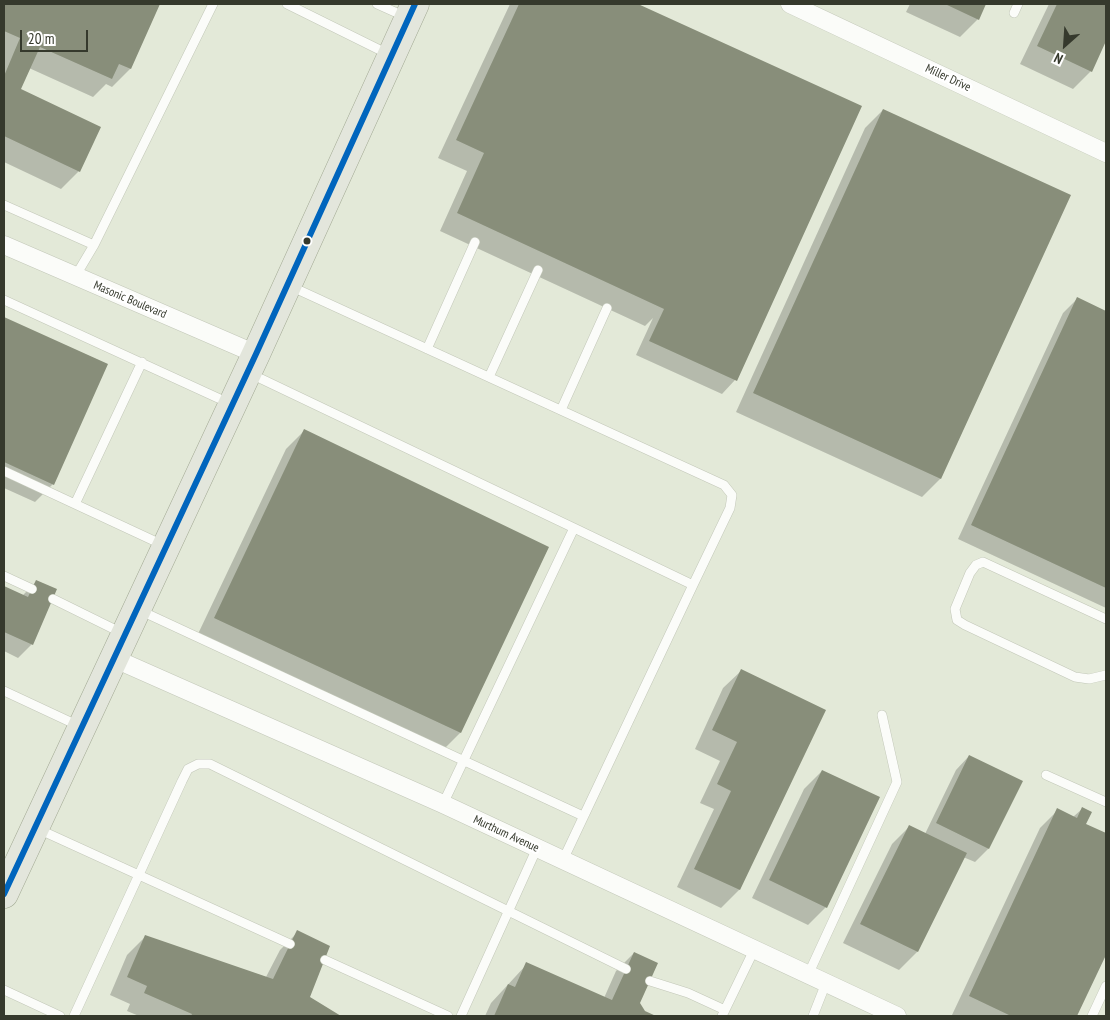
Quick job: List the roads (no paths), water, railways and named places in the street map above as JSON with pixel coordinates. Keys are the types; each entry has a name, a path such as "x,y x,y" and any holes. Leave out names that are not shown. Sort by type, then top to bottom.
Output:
{"main road":[{"path":"4,894 252,363 412,11"}],"street":[{"name":"Miller Drive","path":"790,4 1106,153"},
{"name":"Masonic Boulevard","path":"4,246 75,277 252,363"},
{"name":"Murthum Avenue","path":"119,646 443,804 897,1016"}],"lane":[{"path":"75,277 94,245 213,4"},
{"path":"287,4 391,56"},
{"path":"377,4 412,11"},
{"path":"1014,13 1018,4"},
{"path":"4,205 94,245"},
{"path":"426,349 475,242"},
{"path":"489,377 538,270"},
{"path":"288,285 724,485 732,496 730,508 563,860"},
{"path":"4,300 232,404"},
{"path":"561,410 607,308"},
{"path":"75,504 142,362"},
{"path":"252,363 574,528 693,585"},
{"path":"4,472 166,546"},
{"path":"443,804 574,528"},
{"path":"1106,618 984,562 976,565 970,573 955,609 957,620 965,625 1075,677 1089,679 1106,675"},
{"path":"4,576 32,589"},
{"path":"53,599 119,646"},
{"path":"136,609 584,816"},
{"path":"4,691 81,727"},
{"path":"808,975 897,782 882,715"},
{"path":"74,1016 188,769 198,764 210,764 509,909 626,969"},
{"path":"1046,775 1106,802"},
{"path":"34,827 290,944"},
{"path":"462,1016 537,848"},
{"path":"650,981 688,993 724,1013 754,950"},
{"path":"325,960 448,1016"},
{"path":"812,1016 826,983"},
{"path":"1092,1016 1106,986"},
{"path":"4,990 60,1016"}]}
